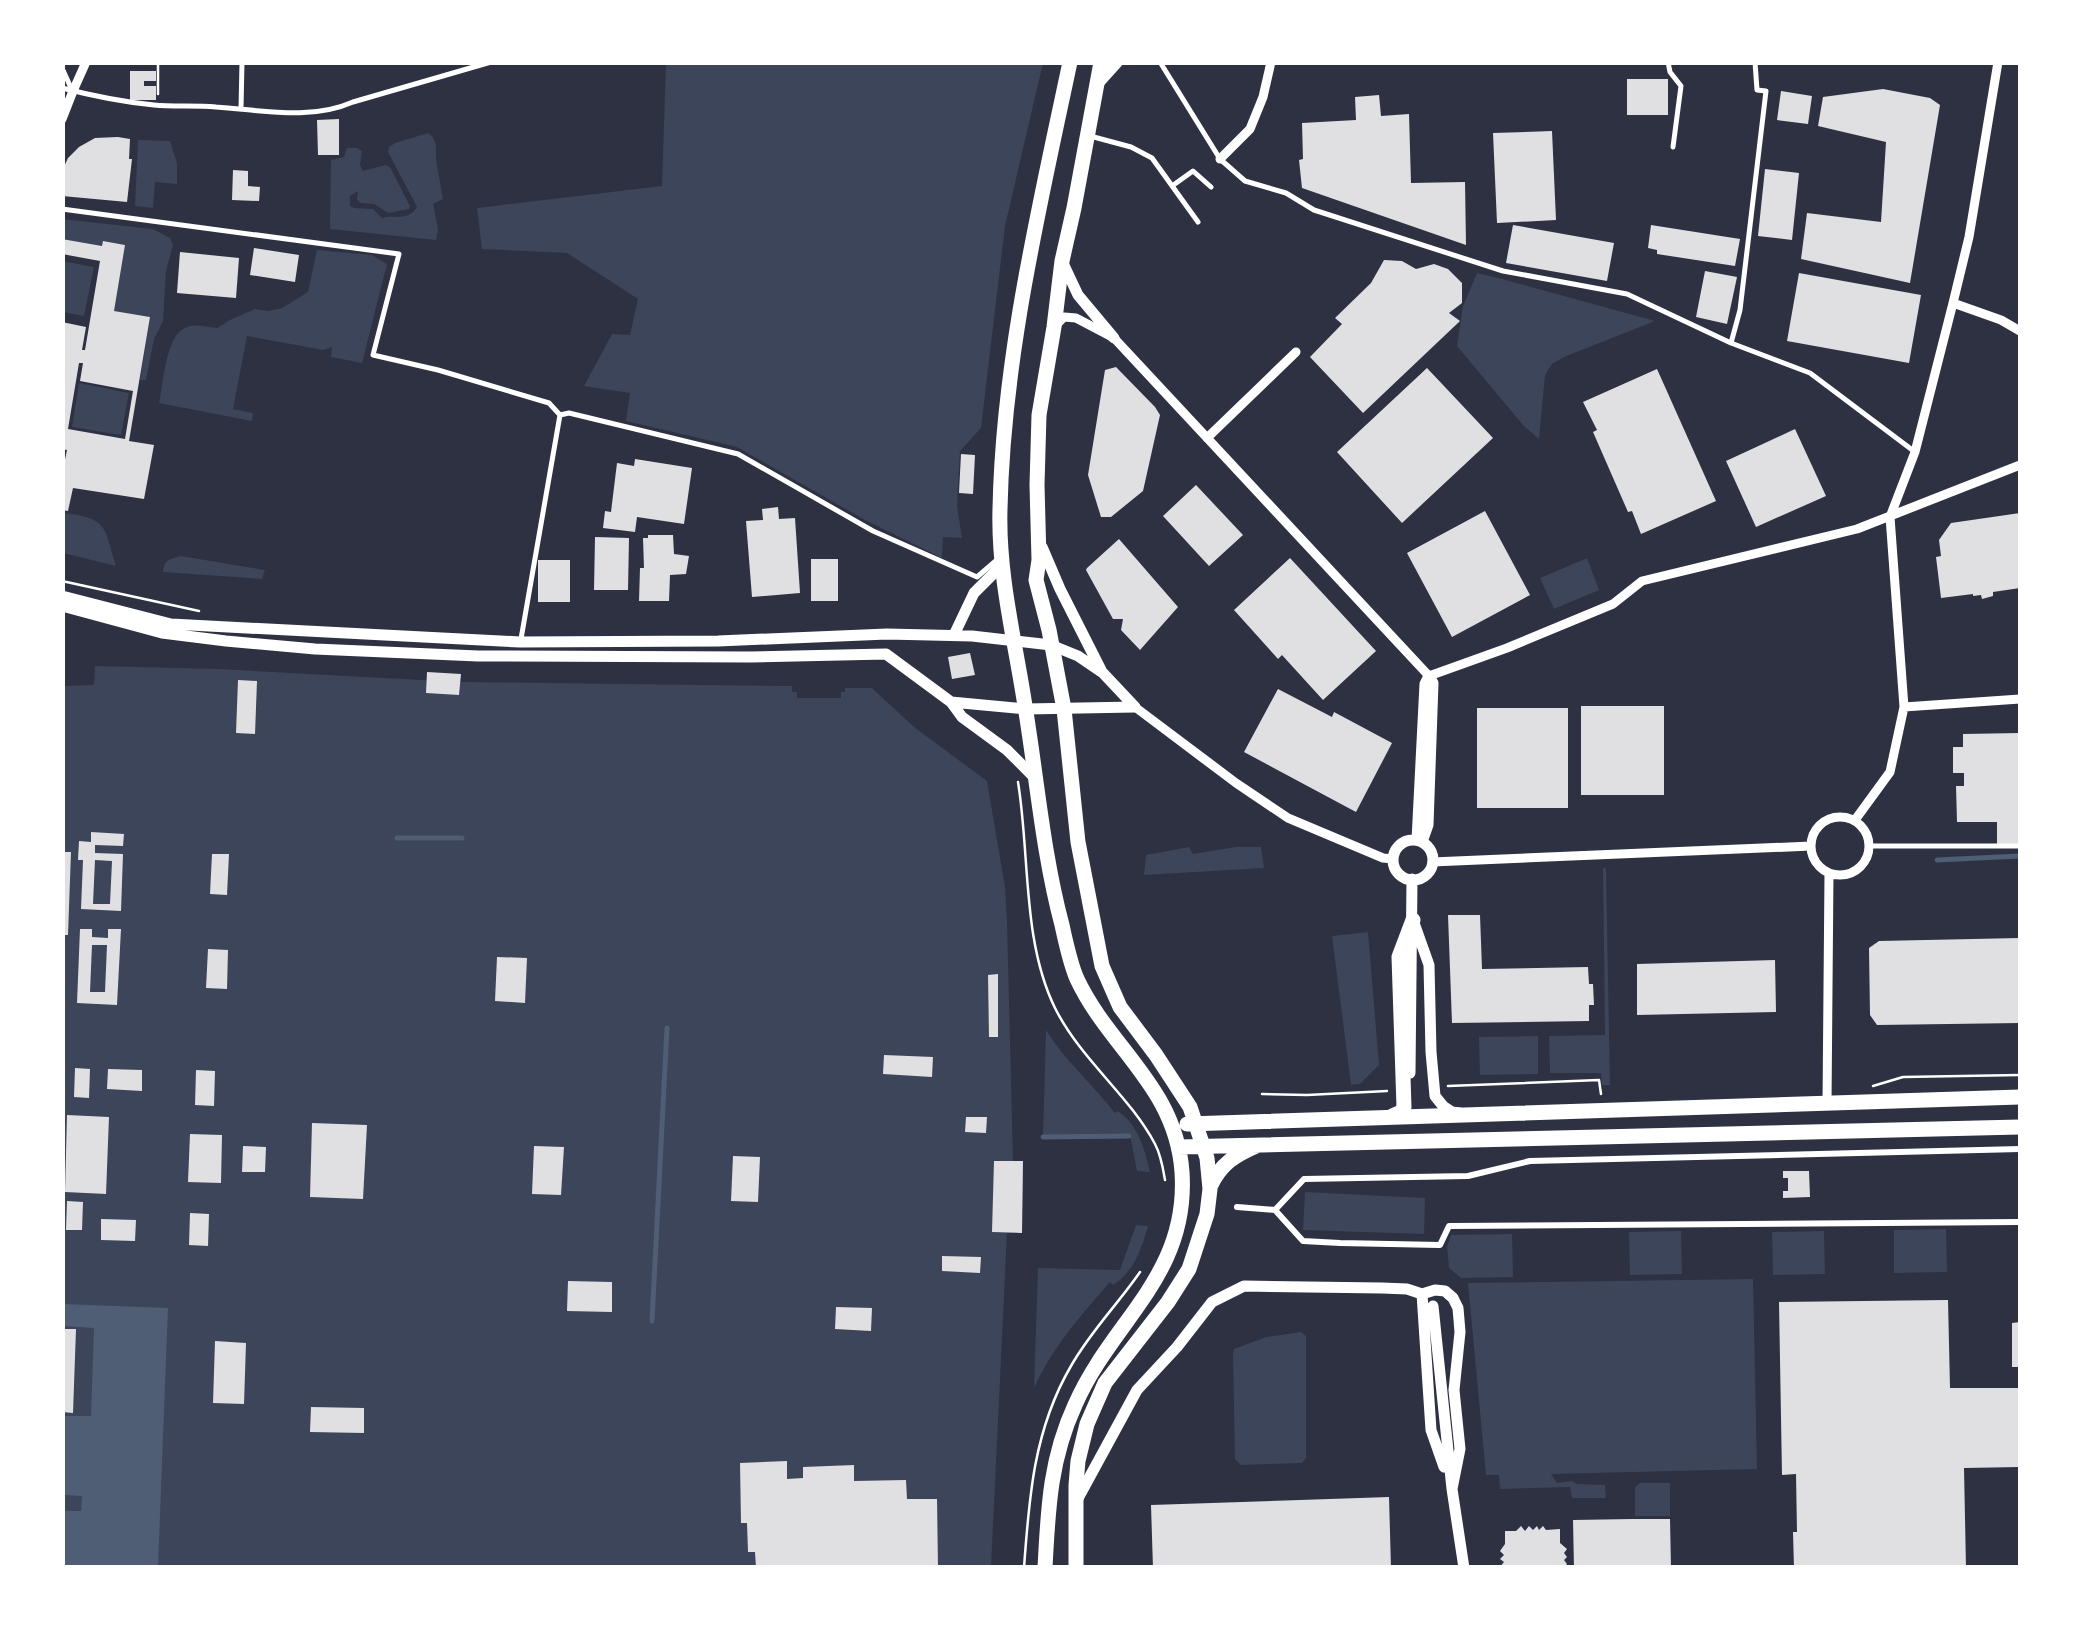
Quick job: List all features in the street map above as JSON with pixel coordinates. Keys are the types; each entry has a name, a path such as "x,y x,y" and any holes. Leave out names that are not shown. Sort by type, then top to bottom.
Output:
{"main road":[{"path":"1046,1568 1052,1471 1060,1444 1084,1385 1148,1295 1170,1251 1182,1176 1173,1124 1151,1085 1077,978 1060,921 1001,562 1000,510 1008,390 1040,203 1070,62"},
{"path":"1076,1568 1077,1473 1097,1398 1189,1269 1207,1214 1210,1189 1204,1146 1186,1100 1120,1008 1102,966 1078,842 1064,709 1036,580 1039,415 1062,261 1101,62"},
{"path":"1096,85 1118,62"},
{"path":"1386,1118 1401,1112 1404,1106 1399,957 1413,920"},
{"path":"1173,1124 2020,1097"},
{"path":"1179,1147 2020,1127"},
{"path":"1210,1189 1228,1160 1262,1144"}],"street":[{"path":"62,120 68,89 86,62"},
{"path":"1220,159 1250,129 1271,62"},
{"path":"1855,820 1890,772 1904,707 1890,517 1915,452 1954,303 1998,62"},
{"path":"1062,261 1078,295 1114,338 1430,676"},
{"path":"1954,303 2020,331"},
{"path":"1054,327 1064,317 1076,318 1114,338"},
{"path":"1207,438 1296,352"},
{"path":"1420,841 1400,844 1393,859 1400,875 1412,880 1428,872 1432,862 1430,850 1420,841 1425,684 1430,676 1613,604 1642,581 1857,529 2020,465"},
{"path":"1038,538 1103,673"},
{"path":"954,635 974,593 1001,562"},
{"path":"62,596 171,624 520,642 718,642 887,634 954,635 1051,646 1078,656 1103,673 1136,707 1236,784 1288,818 1393,859"},
{"path":"62,606 162,633 315,648 478,656 886,654 951,702 962,717 1007,750 1034,777"},
{"path":"1904,707 2020,699"},
{"path":"951,702 1026,709 1136,707"},
{"path":"1828,818 1855,820 1866,831 1870,846 1864,864 1838,876 1818,867 1810,846 1820,824 1828,818"},
{"path":"1432,862 1810,846"},
{"path":"1827,1104 1829,873"},
{"path":"1410,1072 1412,880"},
{"path":"1413,920 1429,965 1435,1096 1452,1112 1470,1115"},
{"path":"1275,1210 1304,1179 1468,1176 1530,1161 2020,1149"},
{"path":"1237,1207 1275,1210 1303,1240 1340,1244 1440,1245 1449,1226 2020,1222"},
{"path":"1076,1503 1138,1390 1212,1302 1244,1286 1407,1289 1422,1294 1435,1290 1454,1298 1460,1332 1454,1390 1460,1449 1452,1488"},
{"path":"1422,1294 1432,1430 1452,1488"},
{"path":"1433,1306 1464,1568"}],"lane":[{"path":"241,109 242,62"},
{"path":"62,68 68,89 112,100 313,114 492,62"},
{"path":"1160,62 1220,159 1244,181 1286,193 1314,210 1503,271 1627,294 1731,343 1810,373 1915,452"},
{"path":"1668,62 1670,72 1681,86 1673,147"},
{"path":"1731,343 1740,310 1766,91 1756,90 1754,62"},
{"path":"1087,135 1131,147 1152,158 1198,222"},
{"path":"1172,186 1194,172 1211,187"},
{"path":"62,208 399,254 373,354 549,403 560,415"},
{"path":"560,415 570,413 738,454 874,531 978,576 1001,562"},
{"path":"520,642 560,415"},
{"path":"1870,846 2020,846"}],"path":[{"path":"158,62 158,106"},
{"path":"62,580 198,610"},
{"path":"1017,778 1034,940 1054,1007 1086,1058 1156,1146 1165,1182"},
{"path":"1862,1089 1903,1076 2020,1075"},
{"path":"1446,1086 1599,1080 1600,1094"},
{"path":"1262,1094 1393,1090"},
{"path":"1024,1568 1033,1470 1049,1409 1071,1365 1146,1262"}],"shaded area":[{"path":"666,63 1043,63 1005,226 981,428 960,451 957,506 962,538 943,537 942,558 865,520 737,447 626,421 630,393 584,386 612,334 630,335 638,299 567,253 482,249 477,208 662,186"},
{"path":"428,133 436,146 443,199 433,204 436,240 330,229 331,160 344,157 347,148 357,148 362,151 363,171 390,167 409,209 388,213 374,204 360,203 358,191 350,196 350,206 373,209 382,218 405,216 417,207 388,152 389,147"},
{"path":"138,140 170,141 177,163 177,184 155,182 153,208 135,206"},
{"path":"62,219 153,229 170,238 173,245 166,271 163,321 154,339 146,380 140,380 150,317 114,311 125,245 104,241 102,246 63,239"},
{"path":"317,250 372,255 387,264 362,363 331,357 332,347 323,350 247,336 233,409 253,413 252,421 159,403 169,350 179,332 193,326 217,328 255,309 282,308 308,292"},
{"path":"62,261 94,267 84,316 63,312"},
{"path":"1477,273 1655,321 1552,364 1545,375 1539,439 1457,346 1463,306"},
{"path":"79,383 129,393 121,435 72,427"},
{"path":"63,513 89,518 102,526 116,566 63,553"},
{"path":"181,556 265,570 262,579 163,572 166,562"},
{"path":"1587,558 1599,590 1554,609 1540,578"},
{"path":"95,666 460,682 792,686 797,698 841,698 845,688 872,688 914,727 987,781 1005,887 1013,1161 1023,1161 1022,1233 1007,1233 991,1567 63,1567 63,686 94,685"},
{"path":"1189,847 1193,854 1261,847 1264,868 1144,875 1146,855"},
{"path":"1603,868 1610,1085 1602,1085 1601,1073 1550,1073 1549,1036 1605,1035"},
{"path":"1368,932 1379,1065 1360,1084 1351,1085 1332,936"},
{"path":"1046,1030 1115,1113 1118,1111 1131,1123 1150,1172 1137,1171 1130,1135 1043,1136"},
{"path":"1538,1036 1538,1074 1480,1075 1479,1037"},
{"path":"1305,1192 1425,1198 1424,1234 1303,1230"},
{"path":"1136,1225 1148,1226 1132,1266 1120,1280 1113,1285 1110,1282 1077,1320 1034,1388 1038,1268 1120,1270"},
{"path":"1946,1229 1947,1272 1894,1273 1894,1230"},
{"path":"1681,1231 1682,1274 1630,1275 1629,1232"},
{"path":"1824,1231 1825,1274 1773,1275 1772,1232"},
{"path":"1512,1234 1513,1277 1461,1278 1449,1268 1447,1247 1451,1235"},
{"path":"1753,1279 1757,1469 1551,1474 1557,1483 1605,1485 1606,1498 1572,1498 1570,1487 1500,1489 1499,1475 1486,1475 1468,1283"},
{"path":"63,1304 168,1308 158,1567 63,1567 63,1511 81,1511 82,1496 63,1495 63,1416 91,1416 94,1328 63,1326"},
{"path":"1301,1332 1306,1336 1306,1458 1302,1463 1241,1465 1235,1459 1234,1349 1266,1337"},
{"path":"1640,1483 1670,1483 1670,1516 1635,1516 1635,1487"}],"building":[{"path":"130,71 156,71 156,81 144,81 144,86 156,86 156,100 130,100"},
{"path":"1627,79 1668,79 1668,115 1627,115"},
{"path":"1883,89 1930,98 1940,105 1910,283 1801,259 1807,213 1881,222 1886,142 1818,126 1823,97"},
{"path":"1781,91 1812,96 1808,124 1777,120"},
{"path":"1379,95 1381,116 1409,114 1411,183 1465,182 1466,245 1302,188 1302,123 1356,120 1355,97"},
{"path":"339,119 339,155 318,155 317,120"},
{"path":"1552,131 1556,220 1497,223 1493,133"},
{"path":"95,138 130,139 127,202 62,196 62,171 68,158"},
{"path":"1765,169 1799,173 1792,240 1758,236"},
{"path":"233,170 248,171 248,186 260,187 259,201 232,200"},
{"path":"1513,225 1614,243 1607,281 1506,263"},
{"path":"1651,225 1740,239 1735,266 1657,254 1657,250 1648,248"},
{"path":"62,239 102,246 103,241 125,245 114,311 150,317 129,441 154,445 144,499 73,488 68,511 62,510 67,450 62,449 62,322 86,327 85,350 100,261 62,254","holes":["79,363 83,363 80,381 133,391 125,439 68,429"]},
{"path":"254,248 299,255 295,282 250,275"},
{"path":"180,252 239,258 236,298 177,293"},
{"path":"1384,260 1402,261 1416,269 1434,264 1448,269 1462,283 1462,303 1449,313 1460,321 1363,413 1310,357 1342,324 1335,318 1371,283"},
{"path":"1705,271 1737,277 1727,324 1696,317"},
{"path":"1799,273 1921,295 1909,363 1787,341"},
{"path":"1116,367 1160,415 1143,491 1111,517 1101,517 1088,475 1105,370"},
{"path":"1427,368 1493,438 1402,523 1337,452"},
{"path":"1657,369 1716,501 1641,534 1632,511 1628,512 1583,402"},
{"path":"1795,429 1826,496 1756,527 1726,461"},
{"path":"961,454 975,455 973,494 959,493"},
{"path":"635,459 692,468 684,524 637,517 635,532 603,528 605,511 611,512 617,463 634,466"},
{"path":"1196,485 1243,535 1209,566 1163,516"},
{"path":"778,507 779,519 795,518 800,593 752,597 746,521 763,520 762,509"},
{"path":"1485,511 1530,595 1452,637 1407,553"},
{"path":"2020,513 2020,588 1993,592 1993,596 1982,599 1981,595 1973,594 1941,598 1936,557 1941,556 1939,540 1951,523"},
{"path":"673,535 674,554 689,556 686,574 670,575 669,601 639,601 643,538"},
{"path":"595,537 629,538 628,590 594,590"},
{"path":"1119,539 1178,607 1140,650 1121,630 1123,619 1113,619 1086,570"},
{"path":"1290,558 1376,651 1323,700 1282,655 1278,659 1234,610"},
{"path":"811,559 838,559 838,601 811,601"},
{"path":"538,560 570,560 570,602 538,602"},
{"path":"970,653 975,675 952,679 948,657"},
{"path":"427,672 461,674 459,695 426,693"},
{"path":"238,680 257,681 255,734 236,733"},
{"path":"1278,689 1332,717 1334,712 1392,743 1356,812 1244,752"},
{"path":"1581,706 1664,706 1664,795 1581,795"},
{"path":"1477,708 1568,708 1568,808 1477,808"},
{"path":"2020,733 2020,845 1997,845 1997,822 1957,822 1956,786 1964,786 1964,773 1953,773 1953,747 1963,747 1963,734"},
{"path":"91,832 124,834 123,846 95,845 95,853 123,854 121,911 81,909 83,860 78,860 79,841 91,842","holes":["95,860 112,861 110,904 93,904"]},
{"path":"62,852 71,852 68,935 62,935"},
{"path":"212,854 229,854 227,895 210,894"},
{"path":"1448,915 1480,915 1482,969 1588,967 1594,1005 1589,1005 1589,1021 1452,1023"},
{"path":"80,929 92,929 92,937 108,938 108,929 121,929 117,1005 77,1003","holes":["92,945 107,945 105,992 90,992"]},
{"path":"2020,938 2020,1023 1877,1025 1870,1015 1869,948 1879,941"},
{"path":"208,949 228,950 227,989 206,988"},
{"path":"497,957 527,958 525,1003 495,1001"},
{"path":"1775,960 1776,1012 1637,1015 1637,964"},
{"path":"998,974 998,1037 989,1037 988,975"},
{"path":"884,1055 933,1057 932,1077 883,1074"},
{"path":"75,1068 90,1069 89,1098 74,1097"},
{"path":"108,1069 142,1070 142,1091 107,1089"},
{"path":"196,1070 215,1071 214,1106 195,1105"},
{"path":"67,1115 109,1117 106,1194 65,1192"},
{"path":"966,1117 987,1117 986,1133 965,1132"},
{"path":"312,1123 367,1125 363,1199 310,1197"},
{"path":"190,1134 222,1135 221,1183 188,1182"},
{"path":"243,1146 266,1147 265,1172 242,1172"},
{"path":"534,1146 564,1147 561,1195 532,1194"},
{"path":"733,1156 760,1157 758,1202 731,1201"},
{"path":"994,1161 1023,1161 1022,1233 992,1232"},
{"path":"1783,1171 1809,1171 1810,1197 1783,1198 1783,1191 1788,1191 1788,1178 1783,1178"},
{"path":"67,1201 83,1202 82,1230 66,1230"},
{"path":"190,1213 209,1214 208,1246 189,1245"},
{"path":"101,1219 136,1220 135,1241 101,1240"},
{"path":"942,1256 981,1257 980,1273 942,1271"},
{"path":"568,1281 612,1282 612,1312 567,1311"},
{"path":"1948,1300 1950,1388 2020,1388 2020,1467 1964,1468 1966,1568 1794,1568 1796,1474 1782,1475 1779,1302"},
{"path":"836,1307 872,1308 871,1331 835,1329"},
{"path":"2020,1322 2020,1367 2012,1367 2012,1323"},
{"path":"62,1329 76,1329 73,1413 62,1412"},
{"path":"215,1341 246,1343 244,1404 213,1403"},
{"path":"311,1407 364,1408 364,1433 310,1432"},
{"path":"787,1461 787,1479 803,1478 803,1467 854,1465 854,1481 906,1480 907,1499 937,1499 938,1568 756,1568 755,1552 748,1552 747,1523 741,1523 740,1463"},
{"path":"1389,1497 1391,1568 1153,1568 1151,1505"},
{"path":"1670,1519 1671,1568 1574,1568 1573,1520"},
{"path":"1521,1526 1525,1531 1529,1526 1533,1530 1537,1526 1539,1530 1543,1526 1546,1530 1560,1529 1560,1543 1567,1549 1564,1568 1499,1568 1504,1562 1500,1551 1505,1544 1505,1531 1516,1531"}],"waterway":[{"path":"397,838 462,838"},
{"path":"1937,860 2020,856"},
{"path":"652,1321 667,1028"},
{"path":"1043,1137 1129,1136"}]}
